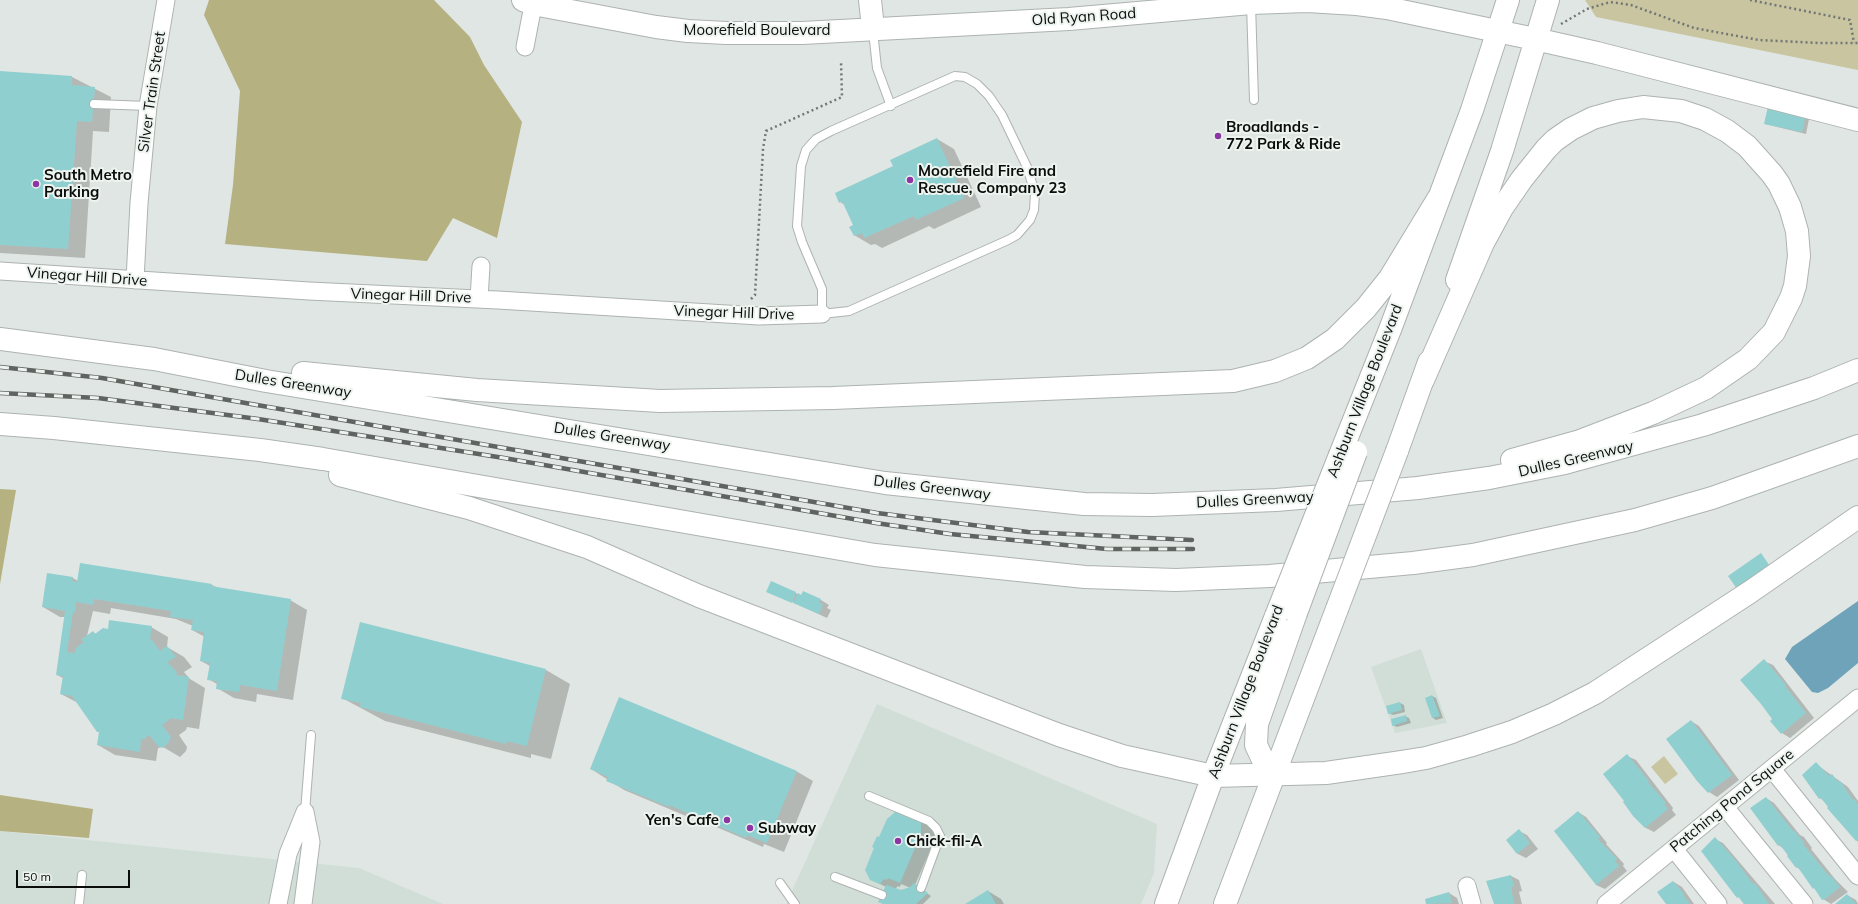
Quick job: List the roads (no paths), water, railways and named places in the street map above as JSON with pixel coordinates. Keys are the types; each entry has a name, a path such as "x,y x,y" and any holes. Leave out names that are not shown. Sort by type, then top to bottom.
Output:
{"main road":[{"path":"870,0 873,28"},
{"name":"Old Ryan Road","path":"873,28 1116,16 1209,3 1251,3 1306,0 1357,4 1387,8 1597,53 1858,120"},
{"name":"Ashburn Village Boulevard","path":"1166,904 1213,776 1286,615 1348,454 1391,327 1472,110 1508,0"},
{"path":"1225,904 1338,609 1423,380 1502,151 1548,0"},
{"name":"Moorefield Boulevard","path":"530,1 656,27 688,32 802,33 873,28"},
{"path":"1418,488 1580,441 1653,413 1706,388 1748,359 1770,336 1781,321 1791,298 1797,274 1799,256 1797,231 1790,207 1779,184 1756,155 1727,130 1705,119 1681,111 1643,108 1618,110 1593,118 1571,129 1546,149 1522,179 1502,208 1483,243 1423,380"},
{"path":"154,359 477,390 660,401 833,398 1233,381 1274,371 1307,358 1335,339 1366,308 1390,278 1438,200"},
{"name":"Dulles Greenway","path":"0,339 154,359 266,381 885,483 1084,504 1152,505 1276,500 1418,488 1489,478 1565,463 1630,447 1704,425 1814,388 1858,370"},
{"path":"0,424 54,428 260,450 323,459 875,554 1085,577 1176,580 1278,575 1413,563 1473,555 1635,520 1705,500 1858,446"},
{"path":"260,450 311,468 469,508 587,547 699,596 1059,735 1122,756 1213,776 1326,773 1426,758 1470,746 1512,732 1554,714 1594,693 1750,592 1858,517"},
{"path":"1275,774 1263,760 1256,746 1257,724 1286,615"}],"street":[{"name":"Silver Train Street","path":"135,280 139,203 148,106 166,0"},
{"path":"525,47 530,1"},
{"path":"479,299 481,266"},
{"name":"Vinegar Hill Drive","path":"0,271 309,291 479,299 759,316 822,314"},
{"name":"Patching Pond Square","path":"1606,904 1858,698"},
{"path":"1772,769 1858,876"},
{"path":"1725,807 1804,904"},
{"path":"278,904 288,854 305,812"},
{"path":"303,904 311,842 305,812"},
{"path":"1674,848 1718,904"},
{"path":"1467,886 1472,904"}],"lane":[{"path":"1251,3 1254,100"},
{"path":"873,28 877,68 891,106"},
{"path":"955,76 965,77 977,84 989,96 1000,112 1027,167 1035,193 1034,210 1025,228 1008,240 849,312 822,314 822,289 802,242 797,226 801,166 806,150 816,139 831,131 891,106 943,80 955,76"},
{"path":"94,104 148,106"},
{"path":"305,812 311,735"},
{"path":"869,796 929,820 936,828 940,836 921,888"},
{"path":"79,904 82,875"},
{"path":"835,877 882,894"},
{"path":"780,883 795,904"}],"water":[{"path":"1858,601 1858,663 1828,688 1818,693 1812,692 1785,659 1792,647"}],"railway":[{"path":"0,367 102,378 877,513 1028,532 1192,540"},
{"path":"0,393 98,398 258,419 504,458 876,523 950,534 1107,549 1193,549"}],"place":[{"name":"Broadlands - 772 Park & Ride","path":"1218,136"},
{"name":"Moorefield Fire and Rescue, Company 23","path":"910,180"},
{"name":"South Metro Parking","path":"36,184"},
{"name":"Yen's Cafe","path":"727,820"},
{"name":"Subway","path":"750,828"},
{"name":"Chick-fil-A","path":"898,841"}]}
